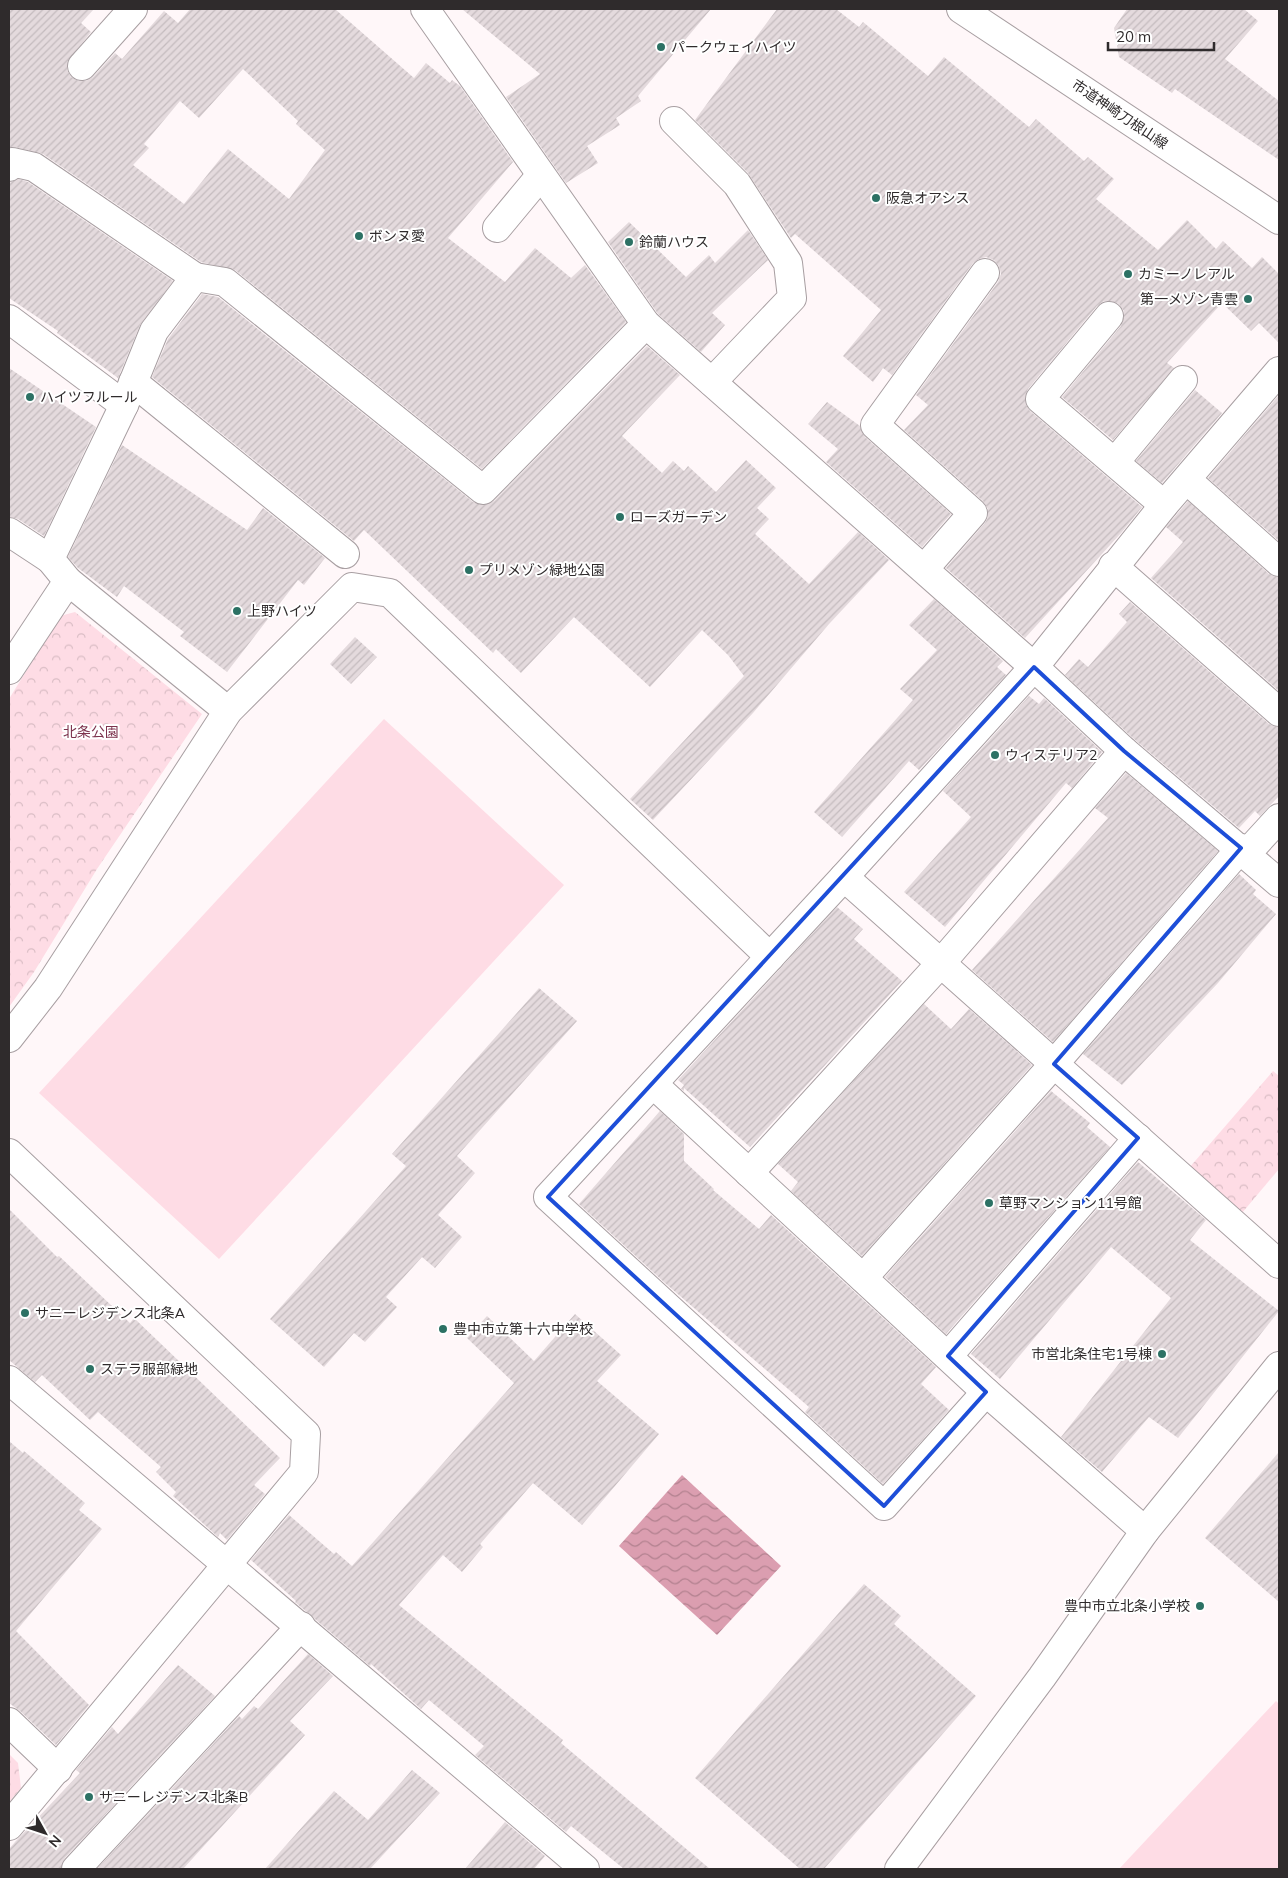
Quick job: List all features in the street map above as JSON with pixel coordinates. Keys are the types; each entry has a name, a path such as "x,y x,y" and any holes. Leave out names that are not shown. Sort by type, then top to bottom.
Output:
{"street":[{"path":"82,66 133,9"},
{"path":"425,9 646,324 1034,667 1124,751 1244,851 1279,883"},
{"name":"市道神崎刀根山線","path":"961,9 1279,220"},
{"path":"674,121 737,184 788,263 792,298 712,382"},
{"path":"9,167 12,162 34,167 195,277 225,282 482,490 646,324"},
{"path":"497,228 541,175"},
{"path":"924,569 973,512 875,425 986,273"},
{"path":"50,559 128,393 154,331 195,277"},
{"path":"1110,316 1040,398 1164,505"},
{"path":"9,318 128,393 344,554"},
{"path":"1115,462 1183,380"},
{"path":"986,1392 884,1506 548,1197 844,877 1034,667 1113,566 1164,505 1276,381"},
{"path":"1186,480 1279,562"},
{"path":"9,532 50,559 68,581 228,711"},
{"path":"1113,566 1279,712"},
{"path":"9,670 68,581"},
{"path":"9,1038 48,988 228,711 352,587 390,593 770,957"},
{"path":"750,1173 941,963 1124,751"},
{"path":"863,1278 1244,851 1279,818"},
{"path":"844,877 1279,1264"},
{"path":"653,1084 986,1392 1146,1531"},
{"path":"948,1356 1138,1138"},
{"path":"9,1152 306,1434 304,1472 58,1770 9,1826"},
{"path":"899,1869 1042,1676 1146,1531 1279,1366"},
{"path":"9,1380 585,1869"},
{"path":"76,1869 301,1626"},
{"path":"9,1722 58,1770"}],"highlighted area":[{"path":"1034,667 1124,751 1241,848 1054,1064 1138,1138 948,1356 986,1392 884,1506 548,1197"}],"green space":[{"name":"北条公園","path":"75,612 202,714 97,869 34,972 9,1007 9,699 60,616"},
{"path":"384,719 564,885 219,1259 39,1093"},
{"path":"1273,1071 1279,1076 1279,1169 1242,1213 1189,1168"},
{"path":"1276,1701 1279,1704 1279,1869 1119,1869"},
{"path":"9,1754 18,1763 21,1788 9,1802"}],"water":[{"path":"682,1475 781,1566 717,1635 619,1546"}],"building":[{"path":"9,9 94,9 81,23 91,32 67,62 67,70 71,77 79,81 86,81 93,77 115,53 122,59 164,11 178,23 190,9 335,9 414,78 426,63 450,83 452,80 460,86 513,162 448,238 505,282 535,248 571,278 585,265 626,322 482,469 235,270 201,262 43,154 9,147","holes":["243,69 298,121 296,124 325,150 289,199 228,149 184,204 133,165 149,148 144,144 180,101 199,118"]},
{"path":"462,9 711,9 638,96 641,101 616,118 620,125 587,146 598,163 566,183 506,97 540,74"},
{"path":"777,9 836,9 859,27 863,22 928,76 944,57 1029,127 1036,119 1084,161 1088,157 1114,179 1096,199 1158,250 1187,220 1216,249 1223,241 1252,268 1262,257 1279,274 1279,343 1259,323 1251,331 1222,303 1167,363 1174,368 1113,440 1062,397 1121,326 1124,311 1119,304 1104,301 1097,306 1028,389 1025,397 1026,405 1030,411 1142,507 1122,532 1025,638 946,568 985,523 988,517 988,509 983,501 904,430 928,405 916,395 998,282 1001,274 999,266 994,260 986,257 973,263 892,375 883,368 873,382 843,356 881,310 795,234 791,238 748,173 695,120"},
{"path":"1127,9 1244,9 1258,21 1225,59 1279,101 1279,160 1175,89 1172,93 1119,57 1114,28"},
{"path":"18,179 28,182 173,281 140,325 118,378 57,333 58,331 9,298 9,183"},
{"path":"629,222 686,277 709,255 715,263 748,230 768,260 712,313 725,325 701,352 658,314 608,242"},
{"path":"202,294 218,297 473,502 481,505 494,501 647,346 680,375 622,436 662,473 673,461 684,471 688,466 716,492 746,460 776,488 757,508 769,519 755,534 809,584 858,532 889,560 829,624 753,713 653,820 630,799 744,676 728,655 702,630 650,687 574,617 521,673 496,649 493,653 364,530 354,541 152,377 168,339"},
{"path":"9,368 96,427 44,536 18,519 9,517"},
{"path":"1195,390 1222,413 1162,483 1136,461"},
{"path":"1279,395 1279,541 1208,478"},
{"path":"827,402 860,426 865,437 951,514 922,547 826,462 838,449 808,424"},
{"path":"122,445 247,530 263,508 325,558 304,585 298,580 227,672 180,636 184,632 124,586 117,597 78,568 68,557"},
{"path":"1188,501 1269,574 1279,577 1279,691 1151,578 1183,542 1166,527"},
{"path":"934,599 1003,661 997,667 1006,675 919,770 909,761 842,837 814,812 913,700 900,689 937,650 909,625"},
{"path":"1130,602 1269,724 1279,727 1279,796 1260,816 1255,811 1239,828 1134,739 1065,675 1079,659 1088,667 1127,622 1119,614"},
{"path":"355,637 377,657 351,684 330,664"},
{"path":"1029,696 1039,704 1044,698 1102,752 1072,788 1066,783 945,927 904,892 971,817 943,791"},
{"path":"1126,773 1218,851 1053,1042 972,970 1108,818 1095,808"},
{"path":"1239,874 1256,890 1253,894 1276,914 1218,983 1122,1085 1083,1054"},
{"path":"837,907 863,929 854,939 902,981 750,1147 684,1088 684,1091 681,1089 684,1085 678,1080"},
{"path":"539,988 577,1021 457,1156 475,1173 438,1215 462,1237 435,1268 422,1257 386,1297 397,1307 365,1342 354,1333 324,1367 270,1319 406,1166 392,1154"},
{"path":"924,1004 951,1029 969,1009 1032,1065 862,1256 791,1191 798,1182 778,1164"},
{"path":"1051,1091 1090,1123 1087,1127 1110,1147 946,1334 885,1277"},
{"path":"660,1111 684,1134 684,1161 713,1190 759,1229 771,1215 936,1367 921,1384 949,1410 883,1484 805,1412 809,1407 665,1283 579,1204"},
{"path":"1138,1162 1206,1220 1190,1240 1279,1311 1178,1438 1149,1417 1102,1472 1061,1437 1171,1298 1111,1247 1000,1379 971,1354"},
{"path":"9,1209 57,1257 59,1256 130,1323 134,1318 280,1458 254,1485 265,1494 227,1540 220,1533 218,1537 173,1496 176,1492 156,1472 161,1467 98,1412 90,1420 42,1375 35,1382 9,1360"},
{"path":"575,1314 621,1355 597,1381 659,1434 582,1525 533,1483 480,1544 483,1547 462,1572 443,1555 399,1605 563,1740 561,1743 710,1869 624,1869 571,1826 566,1832 475,1755 484,1746 429,1700 421,1709 371,1664 370,1666 295,1602 251,1560 289,1515 334,1554 336,1552 352,1566 514,1383 467,1338 487,1316 534,1361"},
{"path":"9,1441 23,1453 24,1451 85,1503 79,1510 102,1529 16,1631 89,1705 56,1745 9,1703"},
{"path":"1279,1452 1279,1602 1205,1538"},
{"path":"864,1584 901,1616 894,1624 976,1696 824,1869 800,1869 695,1778"},
{"path":"308,1654 333,1676 290,1721 305,1735 183,1869 97,1869 239,1716 242,1719 254,1706 258,1709"},
{"path":"178,1665 215,1696 65,1858 61,1869 9,1869 9,1849 80,1773 76,1770 112,1727 118,1734"},
{"path":"412,1770 440,1793 370,1869 265,1869 334,1791 368,1820"},
{"path":"505,1822 545,1856 534,1869 465,1869"}],"place":[{"name":"パークウェイハイツ","path":"661,47"},
{"name":"阪急オアシス","path":"876,198"},
{"name":"ボンヌ愛","path":"359,236"},
{"name":"鈴蘭ハウス","path":"629,242"},
{"name":"カミーノレアル","path":"1128,274"},
{"name":"第一メゾン青雲","path":"1248,299"},
{"name":"ハイツフルール","path":"30,397"},
{"name":"ローズガーデン","path":"620,517"},
{"name":"プリメゾン緑地公園","path":"469,570"},
{"name":"上野ハイツ","path":"237,611"},
{"name":"ウィステリア2","path":"995,755"},
{"name":"草野マンション11号館","path":"989,1203"},
{"name":"サニーレジデンス北条A","path":"25,1313"},
{"name":"豊中市立第十六中学校","path":"443,1329"},
{"name":"市営北条住宅1号棟","path":"1162,1354"},
{"name":"ステラ服部緑地","path":"90,1369"},
{"name":"豊中市立北条小学校","path":"1200,1606"},
{"name":"サニーレジデンス北条B","path":"89,1797"}]}
